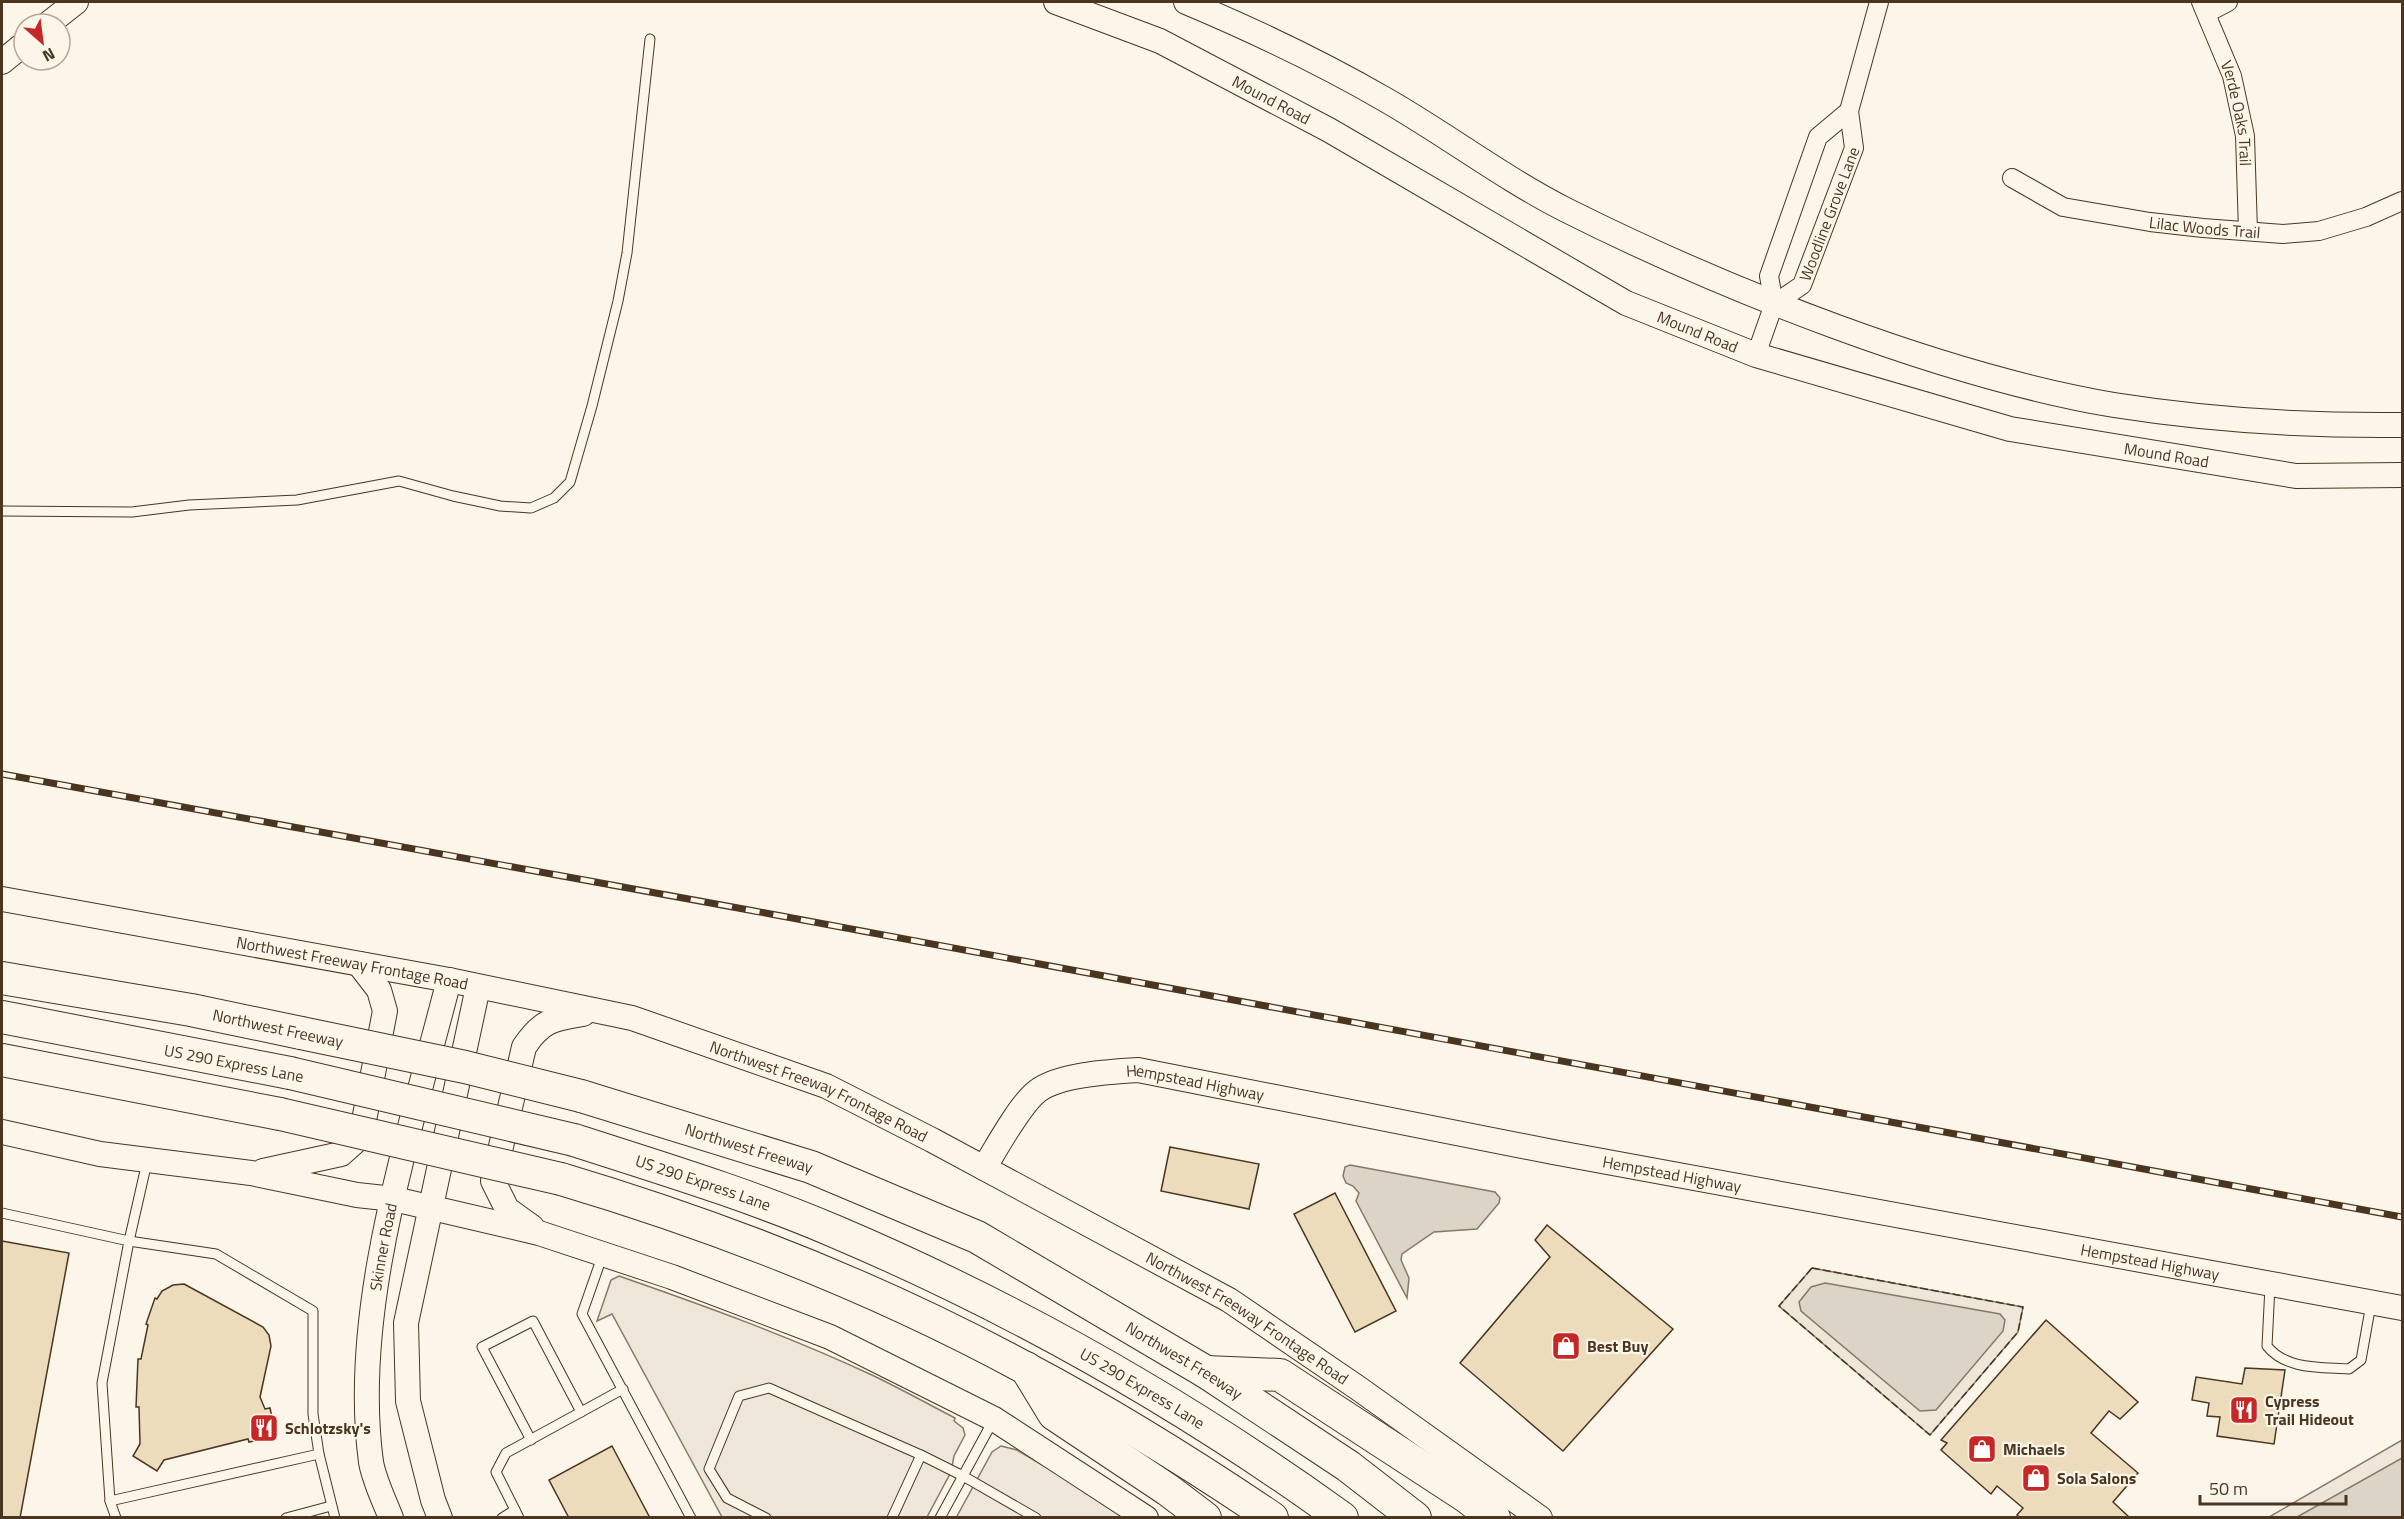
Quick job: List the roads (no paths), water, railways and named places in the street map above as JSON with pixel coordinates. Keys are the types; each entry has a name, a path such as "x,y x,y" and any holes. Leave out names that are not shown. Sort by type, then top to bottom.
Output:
{"highway":[{"name":"Northwest Freeway","path":"2,978 191,1010 455,1065 580,1096 811,1167 977,1237 1206,1371 1348,1466 1415,1518"},
{"name":"US 290 Express Lane","path":"2,1017 290,1073 574,1140 748,1198 833,1231 947,1282 1062,1341 1204,1425 1342,1518"},
{"path":"2,1060 280,1114 561,1179 662,1211 814,1268 934,1322 1026,1368 1143,1434 1272,1518"},
{"path":"1026,1368 1054,1414 1168,1490 1204,1518"},
{"path":"1206,1371 1280,1375 1467,1497 1494,1518"}],"street":[{"path":"63,12 76,2"},
{"name":"Mound Road","path":"1056,2 1160,41 1192,57 1329,130 1626,303 1756,355 2010,429 2296,476 2403,475"},
{"path":"1186,2 1248,28 1327,68 1389,102 1500,172 1564,209 1694,271 1774,304 1916,356 2038,389 2114,405 2216,417 2403,425"},
{"name":"Woodline Grove Lane","path":"1774,304 1802,285 1854,148 1849,111 1879,2"},
{"path":"2204,7 2228,2"},
{"name":"Verde Oaks Trail","path":"2204,7 2232,76 2245,136 2248,231"},
{"name":"Woodline Grove Lane","path":"1756,355 1774,304 1769,276 1818,137 1849,111"},
{"name":"Lilac Woods Trail","path":"2012,178 2062,207 2150,222 2283,234 2319,231 2366,217 2403,201"},
{"name":"Northwest Freeway Frontage Road","path":"2,899 449,980 632,1018 826,1086 1229,1300 1358,1388 1540,1518"},
{"path":"251,1173 341,1154 361,1136 385,1011 378,990 359,964"},
{"name":"Skinner Road","path":"391,1518 371,1464 366,1387 373,1302 394,1199 449,980"},
{"path":"440,1518 433,1500 408,1401 406,1323 478,987"},
{"path":"539,1233 507,1209 493,1181 524,1047 533,1034 553,1019 597,1012"},
{"name":"Hempstead Highway","path":"984,1168 1035,1092 1063,1080 1095,1072 1138,1070 1553,1152 2403,1308"},
{"path":"2,1132 100,1154 251,1173 357,1195 394,1199 539,1233 672,1277 830,1338 994,1419 1146,1518"}],"lane":[{"path":"2,511 132,512 189,506 297,500 399,481 500,506 531,507 554,498 570,482 618,302 627,253 650,39"},
{"path":"115,1517 110,1501 102,1383 147,1160"},
{"path":"2,1213 129,1241 216,1254 313,1311 313,1414 319,1454 335,1518"},
{"path":"603,1254 582,1314 691,1518"},
{"path":"2270,1283 2267,1346 2275,1356 2299,1365 2349,1369 2361,1360 2371,1302"},
{"path":"531,1440 482,1347 533,1321 581,1412"},
{"path":"765,1518 727,1498 709,1469 739,1396 769,1388 921,1455 1036,1518"},
{"path":"502,1518 517,1514 496,1472 506,1453 622,1389"},
{"path":"940,1518 994,1419"},
{"path":"110,1501 319,1454"},
{"path":"892,1518 921,1455"},
{"path":"286,1518 331,1506"}],"railway":[{"path":"2,774 749,910 2402,1217"}],"place":[{"name":"Best Buy","path":"1566,1346"},
{"name":"Cypress Trail Hideout","path":"2244,1410"},
{"name":"Schlotzsky's","path":"264,1428"},
{"name":"Michaels","path":"1982,1449"},
{"name":"Sola Salons","path":"2036,1478"}]}
